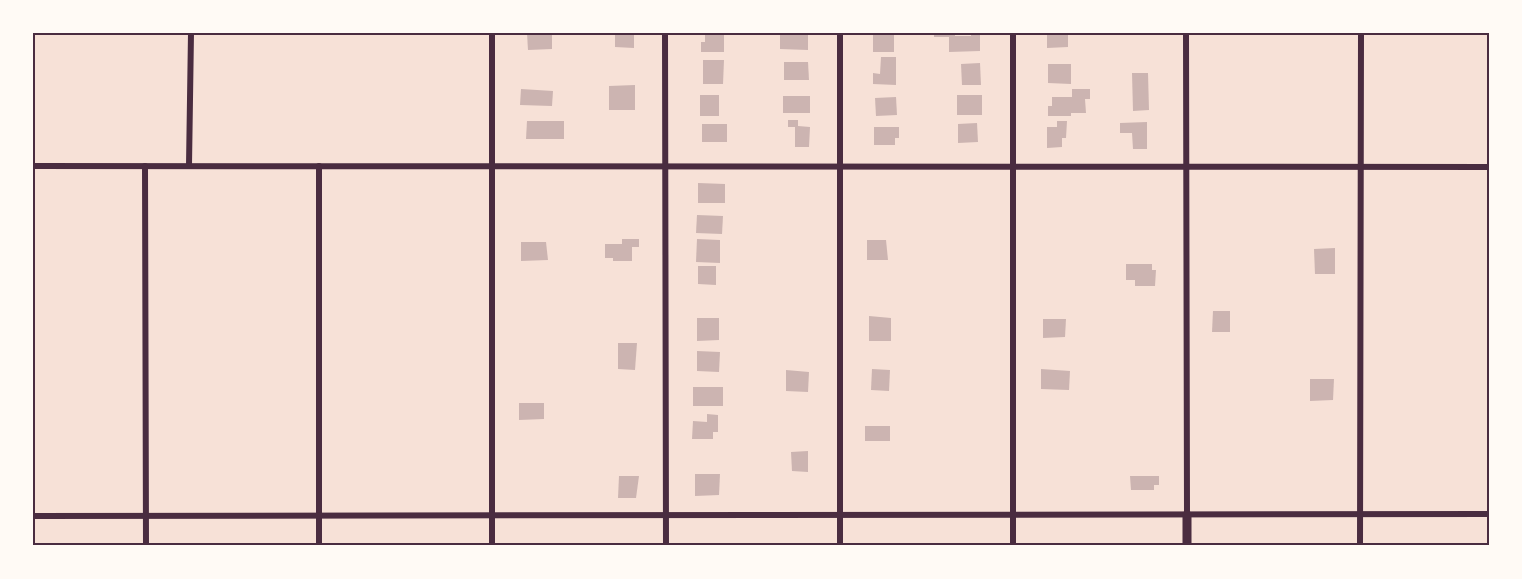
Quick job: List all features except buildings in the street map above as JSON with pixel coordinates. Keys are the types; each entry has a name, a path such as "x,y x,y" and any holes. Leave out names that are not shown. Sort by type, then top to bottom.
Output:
{"street":[{"path":"189,165 191,33"},
{"path":"492,33 492,546"},
{"path":"665,33 666,546"},
{"path":"840,33 840,546"},
{"path":"1013,33 1013,546"},
{"path":"1186,33 1187,546"},
{"path":"1360,546 1361,33"},
{"path":"33,166 1489,167"},
{"path":"145,166 146,546"},
{"path":"319,166 319,546"},
{"path":"33,516 1489,514"}]}
